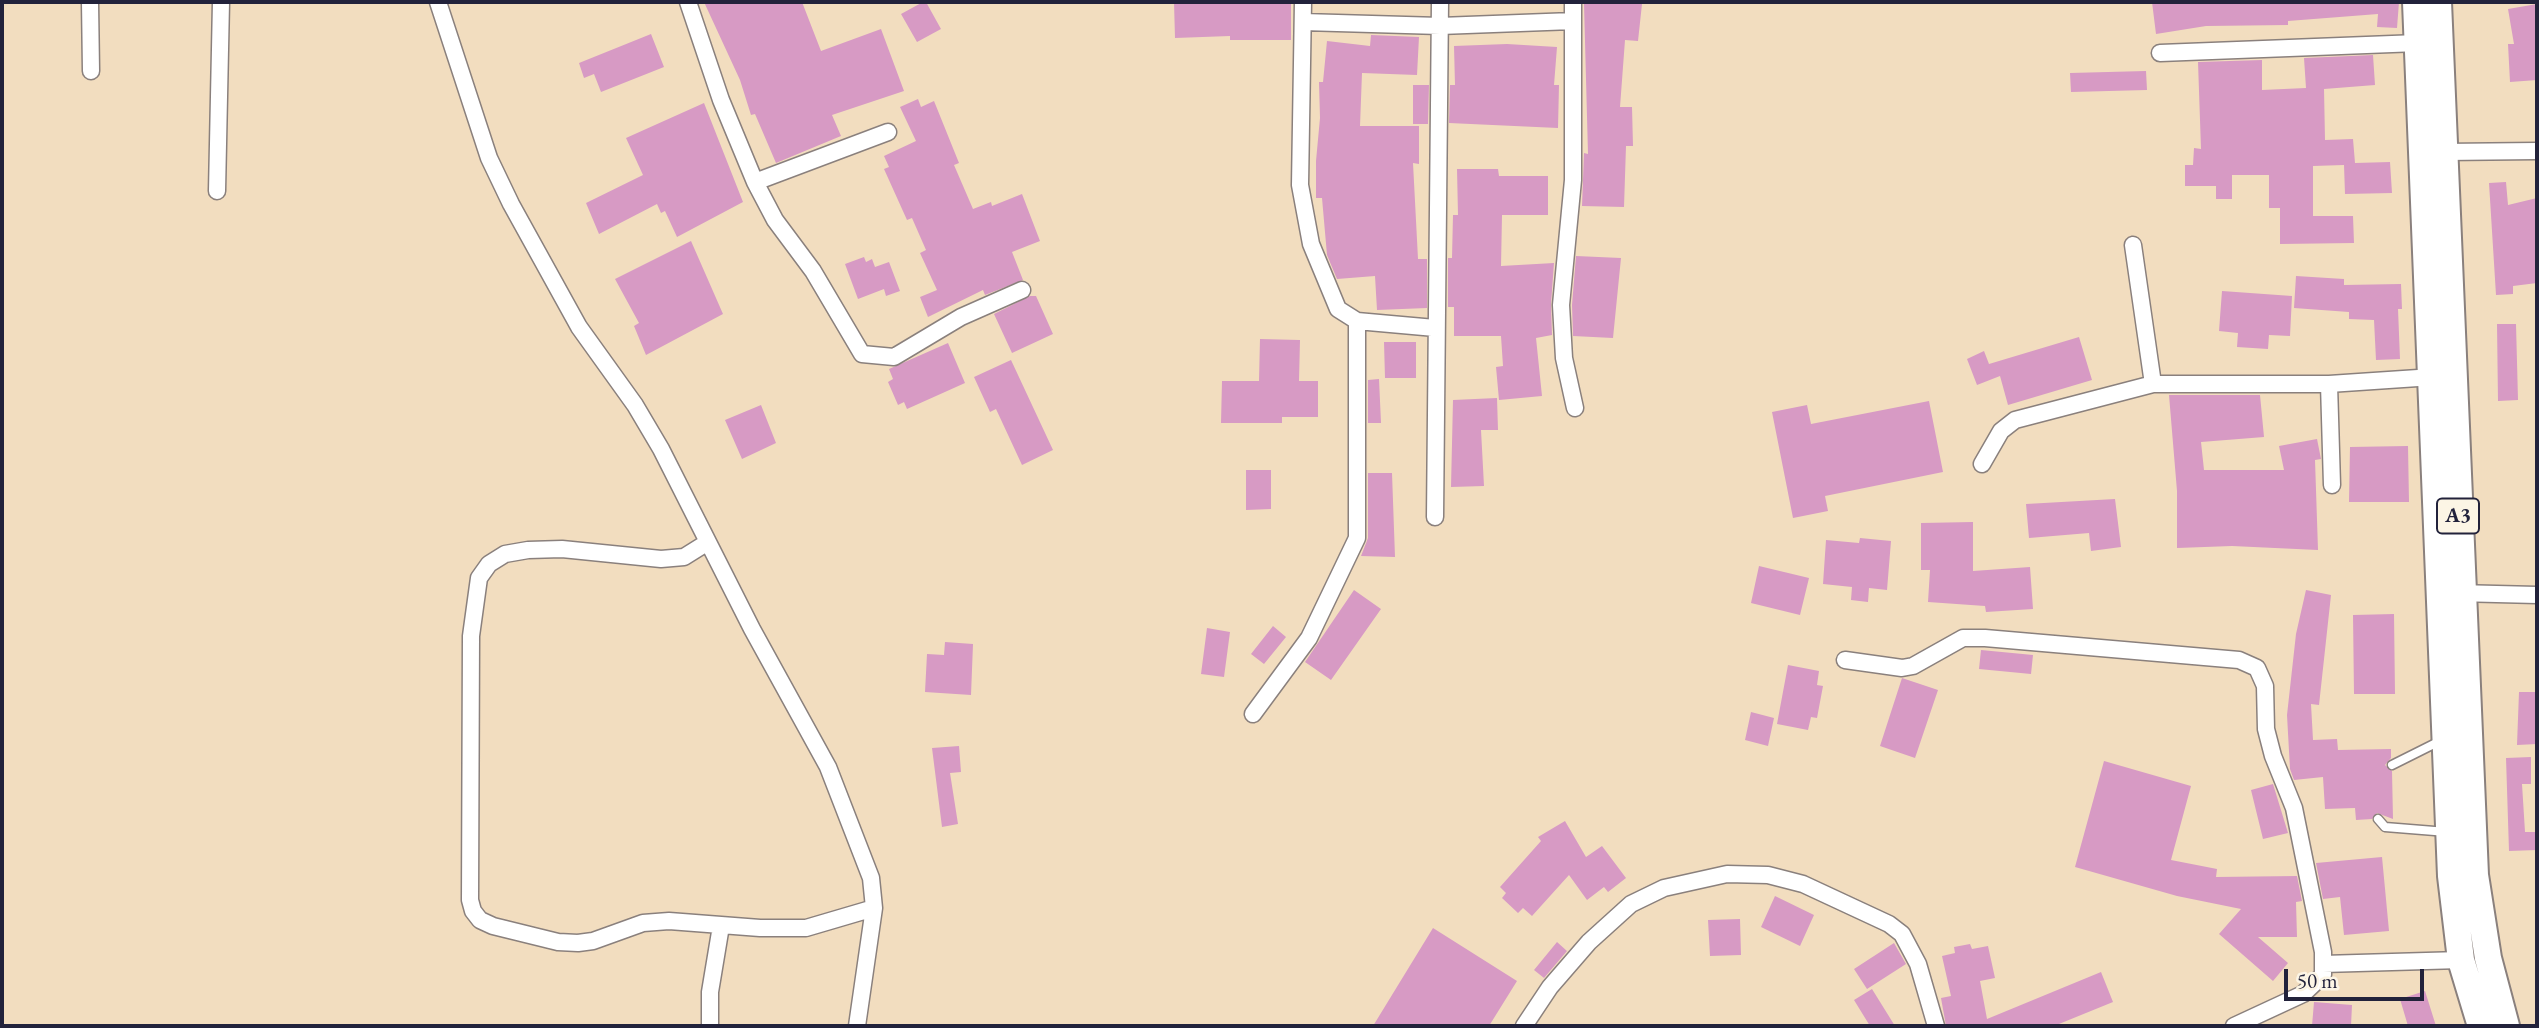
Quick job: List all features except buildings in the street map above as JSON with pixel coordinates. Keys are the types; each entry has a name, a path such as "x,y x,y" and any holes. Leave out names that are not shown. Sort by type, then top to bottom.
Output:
{"main road":[{"name":"A3","path":"2416,2 2433,377 2475,875 2488,958 2506,1026"},
{"name":"A3","path":"2438,2 2444,152 2451,593 2446,738 2451,876 2462,960 2482,1026"}],"street":[{"path":"90,2 91,71"},
{"path":"217,191 221,2"},
{"path":"438,2 489,158 511,204 579,327 635,405 661,449 828,767 871,878 874,908 858,1026"},
{"path":"688,2 716,88 755,182 775,220 813,271 862,354 894,357 961,317 1022,290"},
{"path":"1303,2 1302,197 1311,244 1338,309 1357,321 1435,328"},
{"path":"1435,517 1440,2"},
{"path":"1573,2 1573,180 1561,305 1564,358 1575,408"},
{"path":"1303,22 1440,26 1573,21"},
{"path":"2160,53 2418,43"},
{"path":"755,182 888,132"},
{"path":"2444,152 2537,151"},
{"path":"2133,246 2153,384"},
{"path":"1253,714 1309,638 1357,538 1357,321"},
{"path":"1982,464 2001,431 2015,420 2153,384 2329,384 2433,377"},
{"path":"2329,384 2332,485"},
{"path":"708,542 684,557 662,559 562,550 528,550 505,554 489,564 479,578 474,598 471,636 470,900 473,911 486,923 558,942 593,941 643,923 690,922 721,926 806,928 874,908"},
{"path":"2451,593 2537,594"},
{"path":"1844,660 1902,668 1913,666 1963,638 1985,638 2239,660 2257,668 2265,686 2266,729 2273,756 2294,808 2323,975 2303,993 2234,1026"},
{"path":"1524,1026 1550,987 1589,942 1631,904 1664,888 1727,874 1768,875 1803,884 1889,924 1902,934 1918,964 1936,1026"},
{"path":"710,1026 710,992 721,926"},
{"path":"2323,964 2462,960"}],"lane":[{"path":"2392,765 2446,738"},
{"path":"2378,819 2385,827 2450,832"}]}
